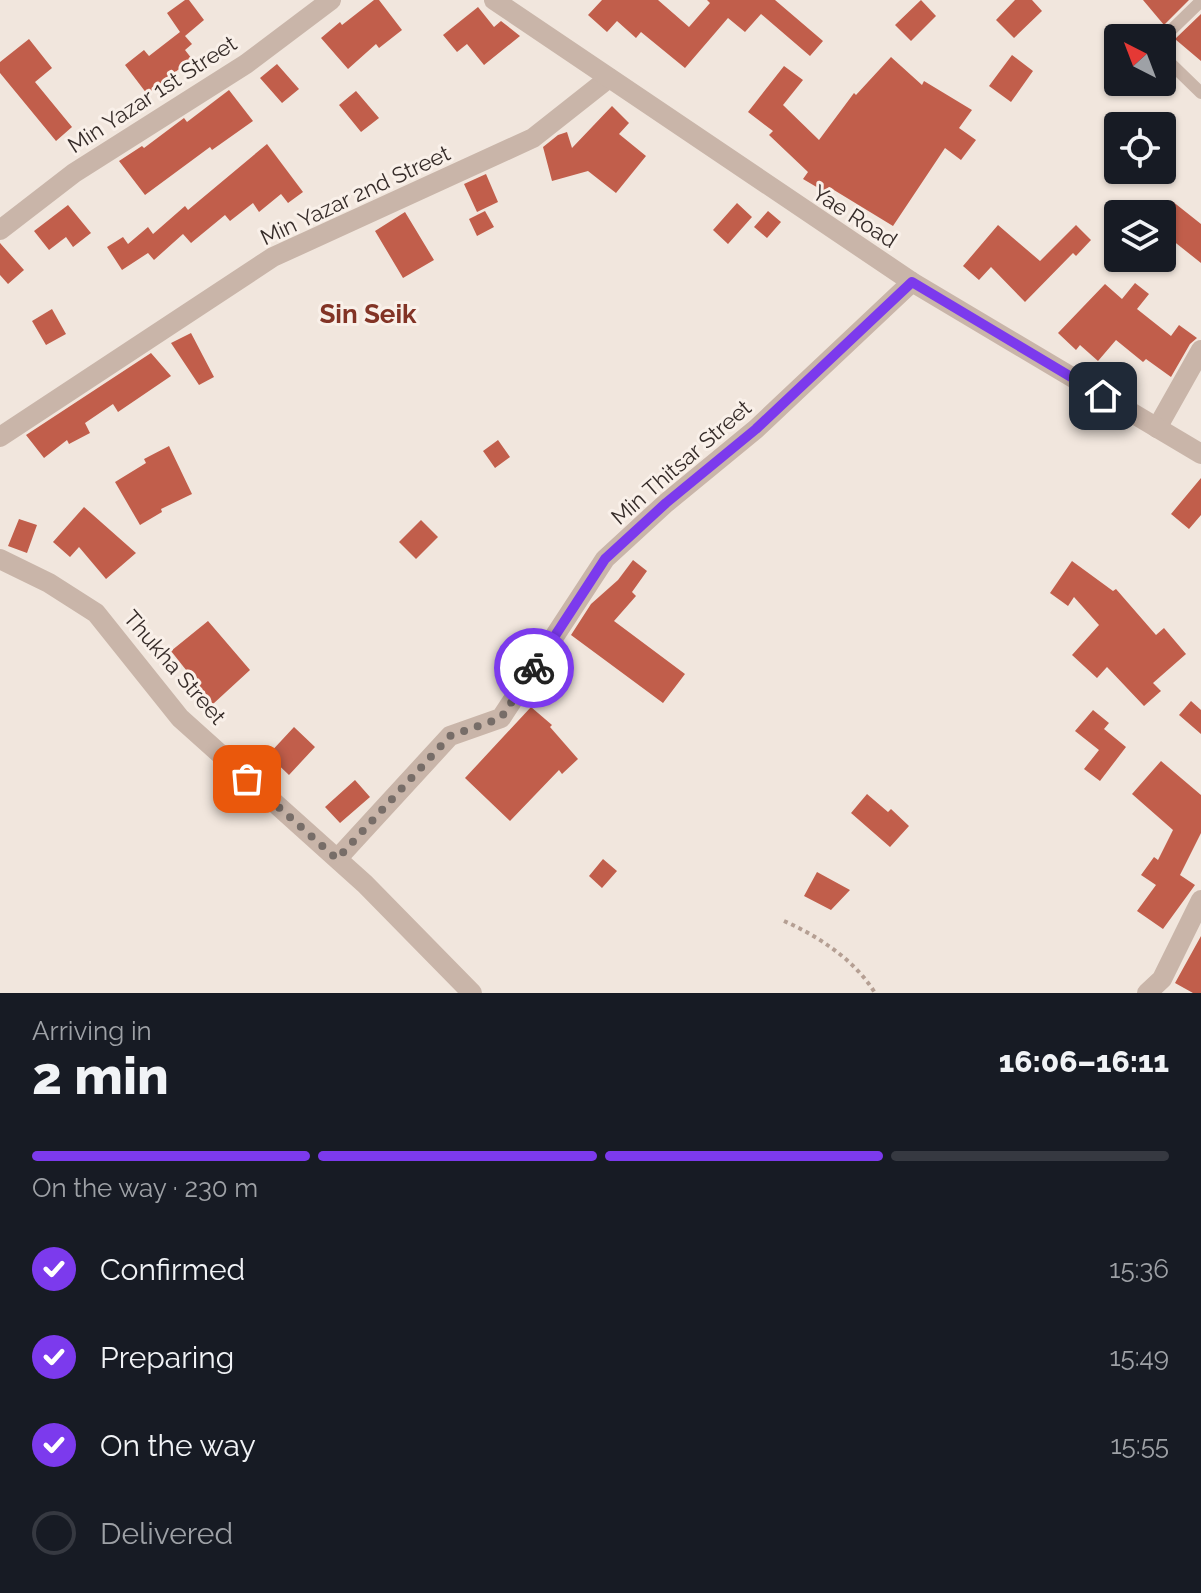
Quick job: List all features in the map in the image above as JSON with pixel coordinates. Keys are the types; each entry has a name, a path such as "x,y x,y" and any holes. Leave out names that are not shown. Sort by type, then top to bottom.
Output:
{"street":[{"name":"Min Yazar 1st Street","path":"0,230 74,173 246,64 331,0"},
{"name":"Yae Road","path":"494,0 912,282 1201,454"},
{"name":"Min Yazar 2nd Street","path":"0,437 273,257 533,138 609,78"},
{"name":"Min Thitsar Street","path":"337,859 450,736 501,718 605,559 666,503 756,429 912,282"},
{"path":"1157,428 1201,350"},
{"name":"Thukha Street","path":"0,559 49,583 96,613 180,718 337,859 472,993"},
{"path":"1147,993 1162,979 1201,900"}],"lane":[{"path":"1176,25 1201,1"},
{"path":"1176,69 1201,93"}],"path":[{"path":"784,921 814,934 845,960 875,993"}],"building":[{"path":"189,0 204,20 185,36 192,44 185,50 192,59 147,94 125,65 144,50 149,56 180,32 167,13"},
{"path":"374,0 379,0 402,30 379,48 376,44 348,69 321,38"},
{"path":"602,0 658,0 689,27 710,3 707,0 775,0 823,41 810,56 761,14 745,32 728,18 685,68 641,32 636,38 617,21 607,32 588,15"},
{"path":"921,0 936,16 911,41 895,25"},
{"path":"1015,0 1032,0 1042,11 1014,38 996,20"},
{"path":"1143,0 1189,0 1165,24"},
{"path":"478,7 494,27 501,21 520,36 484,65 467,44 457,52 443,35"},
{"path":"1201,14 1201,61 1176,38"},
{"path":"29,39 52,68 35,82 72,127 56,141 0,73 0,62"},
{"path":"1012,55 1033,71 1011,102 989,86"},
{"path":"891,57 922,85 924,81 972,110 959,128 976,140 961,160 945,148 893,226 829,187 825,192 803,179 808,172 769,135 773,131 748,112 784,66 803,80 783,105 819,140 854,93 856,95"},
{"path":"277,64 299,89 282,103 260,78"},
{"path":"229,90 253,121 212,150 210,147 145,195 119,161 142,146 144,148 184,118 187,122"},
{"path":"356,91 379,118 361,132 339,105"},
{"path":"612,106 629,123 619,134 646,156 616,193 588,171 552,181 543,147 567,132 572,148"},
{"path":"267,144 303,192 288,203 281,194 259,212 253,203 230,221 225,215 191,243 183,234 154,260 148,253 122,270 107,247 123,237 128,244 148,227 153,234 185,206 188,210"},
{"path":"486,174 498,202 477,212 464,184"},
{"path":"737,203 752,217 728,244 713,230"},
{"path":"1176,204 1201,224 1201,263 1176,243"},
{"path":"68,205 91,233 73,247 66,237 49,250 34,231"},
{"path":"485,211 494,227 477,236 469,219"},
{"path":"768,211 781,222 767,238 754,227"},
{"path":"405,212 434,260 403,278 375,231"},
{"path":"998,225 1040,261 1076,225 1091,240 1076,256 1073,253 1025,302 991,267 979,280 963,266"},
{"path":"0,243 24,270 8,284 0,275"},
{"path":"1135,283 1149,294 1137,309 1171,336 1179,325 1197,338 1190,344 1171,377 1146,359 1143,362 1116,340 1098,361 1080,345 1076,350 1058,333 1105,284 1122,299"},
{"path":"52,309 66,334 46,345 32,321"},
{"path":"191,333 214,377 199,385 171,343"},
{"path":"151,353 171,376 118,412 113,404 85,423 90,433 69,444 67,440 44,458 26,435"},
{"path":"498,440 510,457 495,468 483,451"},
{"path":"169,446 192,494 161,509 162,512 140,525 115,482 146,463 144,459"},
{"path":"1201,478 1201,515 1189,529 1171,514"},
{"path":"84,507 136,553 106,579 79,547 70,557 53,542"},
{"path":"19,519 37,525 27,553 8,546"},
{"path":"421,520 438,537 416,559 399,542"},
{"path":"633,560 647,571 632,592 636,596 614,621 685,674 663,703 571,635 591,604 618,580"},
{"path":"1072,561 1113,591 1116,589 1156,635 1164,628 1186,654 1153,683 1161,691 1144,706 1107,667 1097,678 1072,655 1099,625 1074,597 1068,606 1050,593"},
{"path":"208,621 250,670 213,704 171,651"},
{"path":"1191,701 1201,710 1201,734 1179,715"},
{"path":"531,707 552,725 550,727 578,759 562,774 559,770 510,821 465,778"},
{"path":"1093,710 1109,723 1104,729 1126,747 1100,781 1084,769 1099,750 1075,731"},
{"path":"294,727 315,747 289,775 268,755"},
{"path":"1161,761 1201,795 1201,833 1180,875 1195,885 1163,929 1137,911 1156,885 1141,875 1154,857 1158,860 1173,830 1132,794"},
{"path":"355,780 370,797 340,823 325,807"},
{"path":"867,794 888,812 891,809 909,826 890,847 851,813"},
{"path":"603,859 617,871 602,888 589,876"},
{"path":"817,872 850,890 831,910 804,896"},
{"path":"1201,936 1201,993 1193,993 1175,983"}],"way so far":[{"path":"247,779 337,859 450,736 501,718 534,668"}],"district":[{"name":"Sin Seik","path":"368,314"}],"route":[{"path":"534,668 605,559 666,503 756,429 912,282 1103,396"}]}
